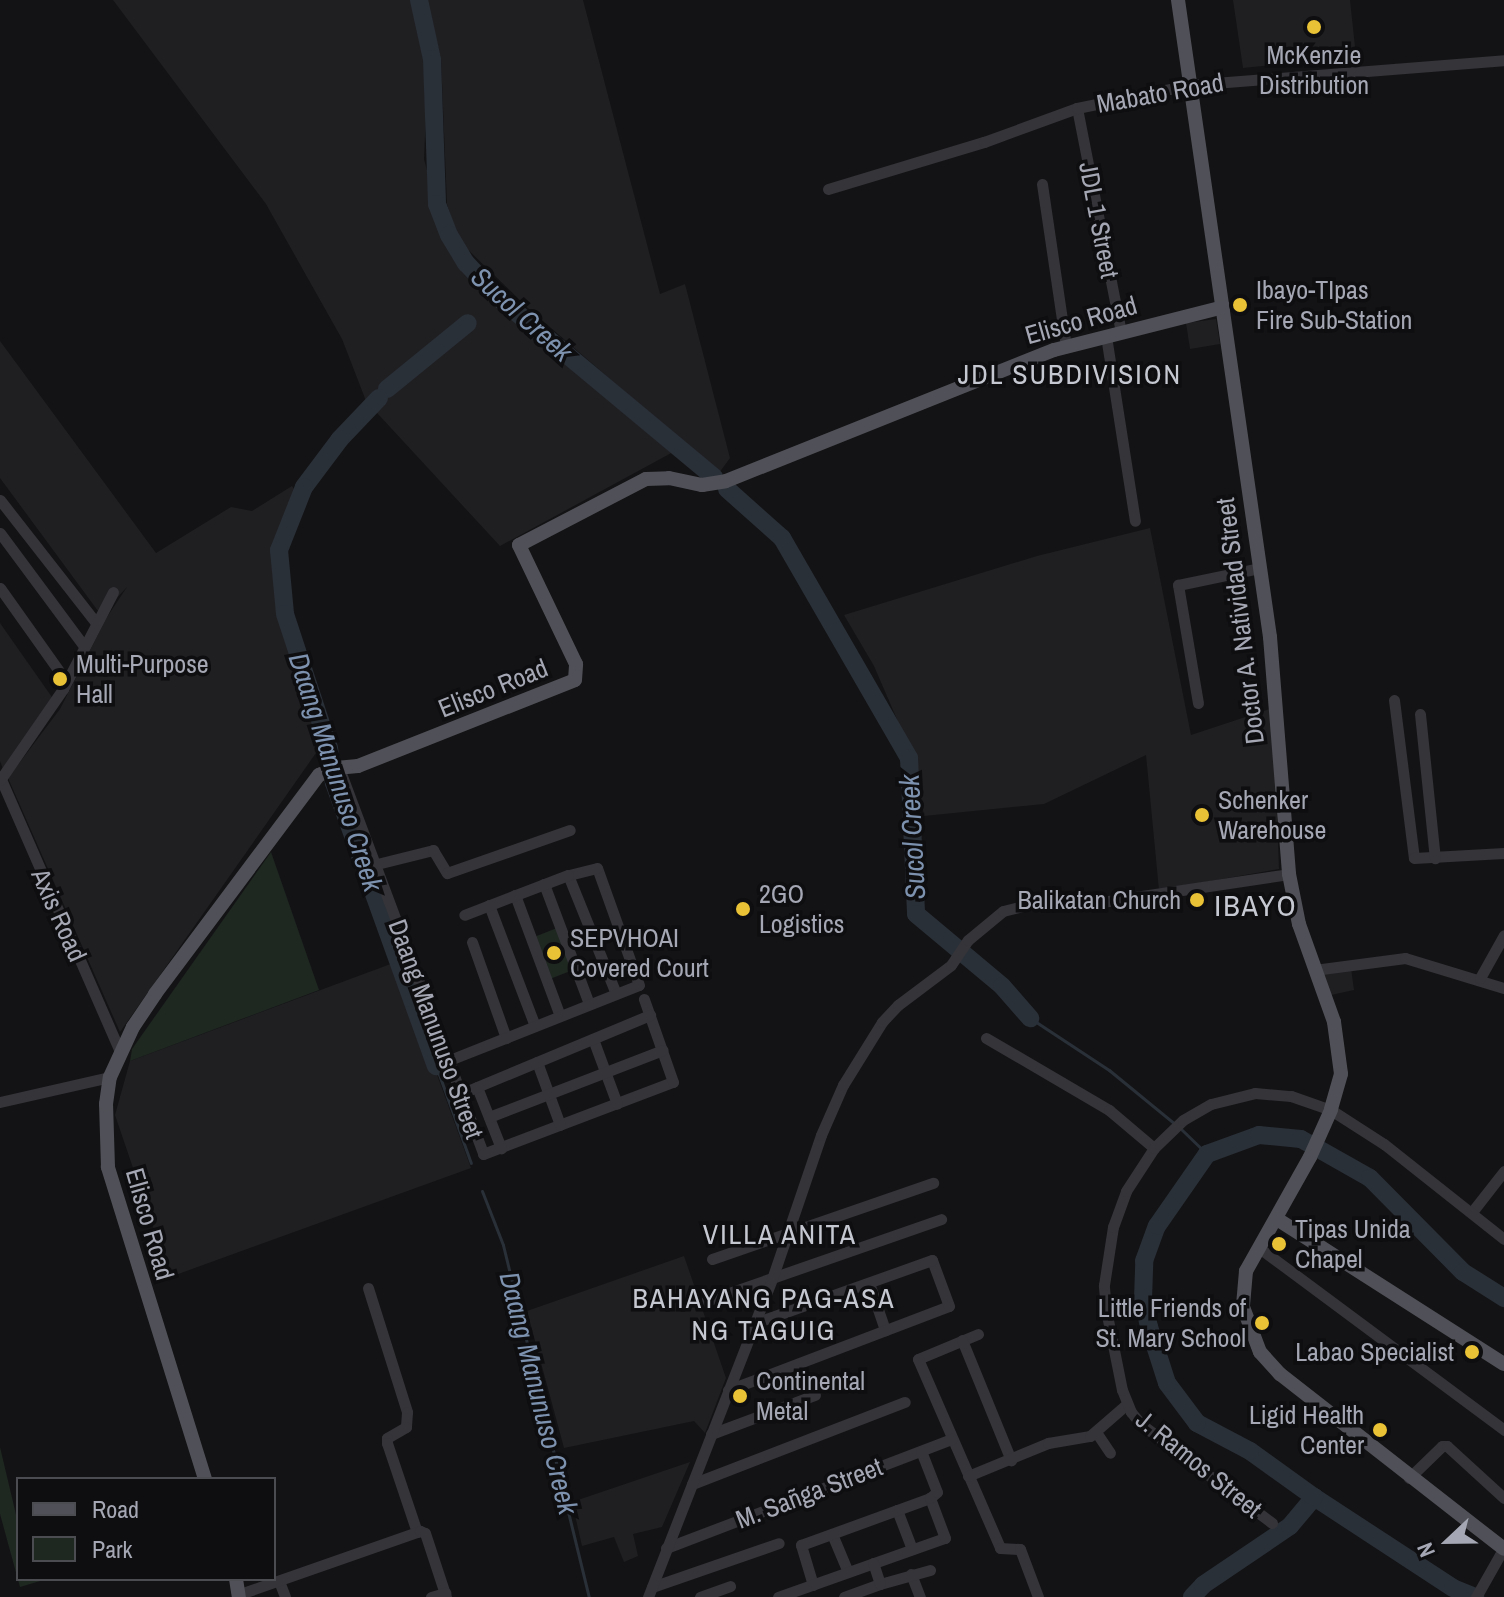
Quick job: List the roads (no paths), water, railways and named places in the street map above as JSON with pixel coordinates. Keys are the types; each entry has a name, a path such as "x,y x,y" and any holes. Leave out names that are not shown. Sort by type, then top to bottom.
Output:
{"main road":[{"name":"Doctor A. Natividad Street","path":"1178,0 1270,637 1289,874 1299,924 1339,1047 1341,1074 1331,1110 1310,1157 1246,1271 1243,1307 1260,1352 1280,1374 1409,1478"},
{"name":"Elisco Road","path":"204,1477 108,1167 106,1104 110,1077 120,1052 155,994 319,775 370,762 575,680 577,670 565,640 519,545 646,479 669,478 702,485 726,481 1066,347 1224,307"},
{"path":"1277,1219 1504,1364"},
{"path":"1409,1478 1503,1550"}],"street":[{"name":"Mabato Road","path":"828,189 984,142 1077,108 1189,85 1504,60"},
{"name":"JDL 1 Street","path":"1077,108 1121,332"},
{"path":"1042,184 1066,347"},
{"path":"1106,336 1135,521"},
{"path":"0,500 96,623"},
{"path":"0,533 84,646"},
{"path":"1198,703 1178,585 1260,568"},
{"path":"0,588 66,681"},
{"path":"1,779 66,681 113,592"},
{"path":"1394,700 1412,854 1418,859 1504,853"},
{"path":"1420,714 1435,858"},
{"path":"1400,752 1423,749"},
{"name":"Daang Manunuso Street","path":"334,769 377,864 483,1154 501,1148"},
{"name":"Axis Road","path":"1,779 120,1052"},
{"path":"377,864 433,850 447,873 570,830"},
{"path":"447,1061 639,985 599,870 593,867 464,915"},
{"path":"650,1592 772,1279 821,1135 864,1047 898,1005 956,959 965,945 994,916 1010,908 1027,905 1075,906 1289,874"},
{"path":"568,875 616,994"},
{"path":"544,884 589,1004"},
{"path":"515,895 560,1016"},
{"path":"489,905 535,1026"},
{"path":"1480,978 1504,935"},
{"path":"472,942 506,1038"},
{"path":"1314,970 1405,958 1480,978 1504,988"},
{"path":"477,1087 501,1148 674,1082 644,999"},
{"path":"460,1094 650,1015"},
{"path":"986,1038 1109,1110 1154,1148"},
{"path":"593,1039 617,1104"},
{"path":"489,1117 663,1050"},
{"path":"537,1062 560,1125"},
{"path":"0,1102 110,1077"},
{"name":"J. Ramos Street","path":"1272,1523 1141,1424 1127,1404 1110,1335 1104,1285 1113,1227 1126,1191 1154,1148 1183,1120 1211,1104 1255,1093 1291,1096 1331,1110 1428,1177 1504,1239"},
{"path":"1472,1212 1504,1171"},
{"path":"712,1259 933,1183"},
{"path":"706,1301 941,1219"},
{"path":"1258,1247 1504,1430"},
{"path":"728,1390 949,1306 932,1260 755,1323"},
{"path":"869,1283 885,1330"},
{"path":"368,1288 407,1412 406,1427 387,1438 387,1443 445,1595 431,1597"},
{"path":"978,1334 918,1359 1000,1548 1020,1549 1038,1597"},
{"path":"962,1340 1011,1460"},
{"path":"711,1434 815,1395"},
{"path":"692,1484 905,1402"},
{"name":"J. Ramos Street","path":"968,1476 1048,1443 1096,1432 1127,1404"},
{"path":"1096,1432 1110,1453"},
{"name":"M. Sañga Street","path":"666,1548 952,1439"},
{"path":"1409,1478 1444,1445 1504,1498"},
{"path":"813,1585 801,1546 930,1498 937,1492 921,1451"},
{"path":"930,1498 945,1538"},
{"path":"897,1510 912,1549"},
{"path":"238,1590 279,1581 421,1533"},
{"path":"832,1534 848,1572"},
{"path":"778,1597 959,1535"},
{"path":"650,1592 779,1543"},
{"path":"1477,1596 1503,1550"},
{"path":"873,1563 880,1584"},
{"path":"844,1597 930,1570"},
{"path":"911,1574 920,1597"},
{"path":"279,1581 285,1597"},
{"path":"700,1597 730,1586"}],"waterway":[{"name":"Sucol Creek","path":"419,0 432,59 437,204 449,235 466,263 499,298 714,477"},
{"name":"Daang Manunuso Creek","path":"387,389 468,323"},
{"name":"Daang Manunuso Creek","path":"379,398 340,439 304,487 279,550 285,614 329,748 334,783 436,1066"},
{"name":"Sucol Creek","path":"727,489 782,538 909,758 916,914 1002,986 1030,1018"},
{"name":"Sucol Creek","path":"1030,1018 1109,1070 1175,1124"},
{"name":"Daang Manunuso Creek","path":"436,1066 471,1163"},
{"name":"Sucol Creek","path":"1181,1129 1207,1154"},
{"path":"1192,1597 1203,1585 1290,1526 1314,1497 1250,1451 1197,1423 1167,1383 1149,1327 1143,1299 1144,1261 1157,1226 1207,1154 1259,1135 1301,1139 1370,1178 1463,1272 1504,1298"},
{"name":"Daang Manunuso Creek","path":"482,1191 503,1245 589,1597"},
{"path":"1314,1497 1453,1588 1475,1597"}],"place":[{"name":"McKenzie Distribution","path":"1314,27"},
{"name":"Ibayo-TIpas Fire Sub-Station","path":"1240,305"},
{"name":"Multi-Purpose Hall","path":"60,679"},
{"name":"Schenker Warehouse","path":"1202,815"},
{"name":"Balikatan Church","path":"1197,900"},
{"name":"2GO Logistics","path":"743,909"},
{"name":"SEPVHOAI Covered Court","path":"554,953"},
{"name":"Tipas Unida Chapel","path":"1279,1244"},
{"name":"Little Friends of St. Mary School","path":"1262,1323"},
{"name":"Labao Specialist","path":"1472,1352"},
{"name":"Continental Metal","path":"740,1396"},
{"name":"Ligid Health Center","path":"1380,1430"}],"district":[{"name":"JDL SUBDIVISION","path":"1070,374"},
{"name":"IBAYO","path":"1256,905"},
{"name":"VILLA ANITA","path":"780,1234"},
{"name":"BAHAYANG PAG-ASA NG TAGUIG","path":"764,1314"}]}
